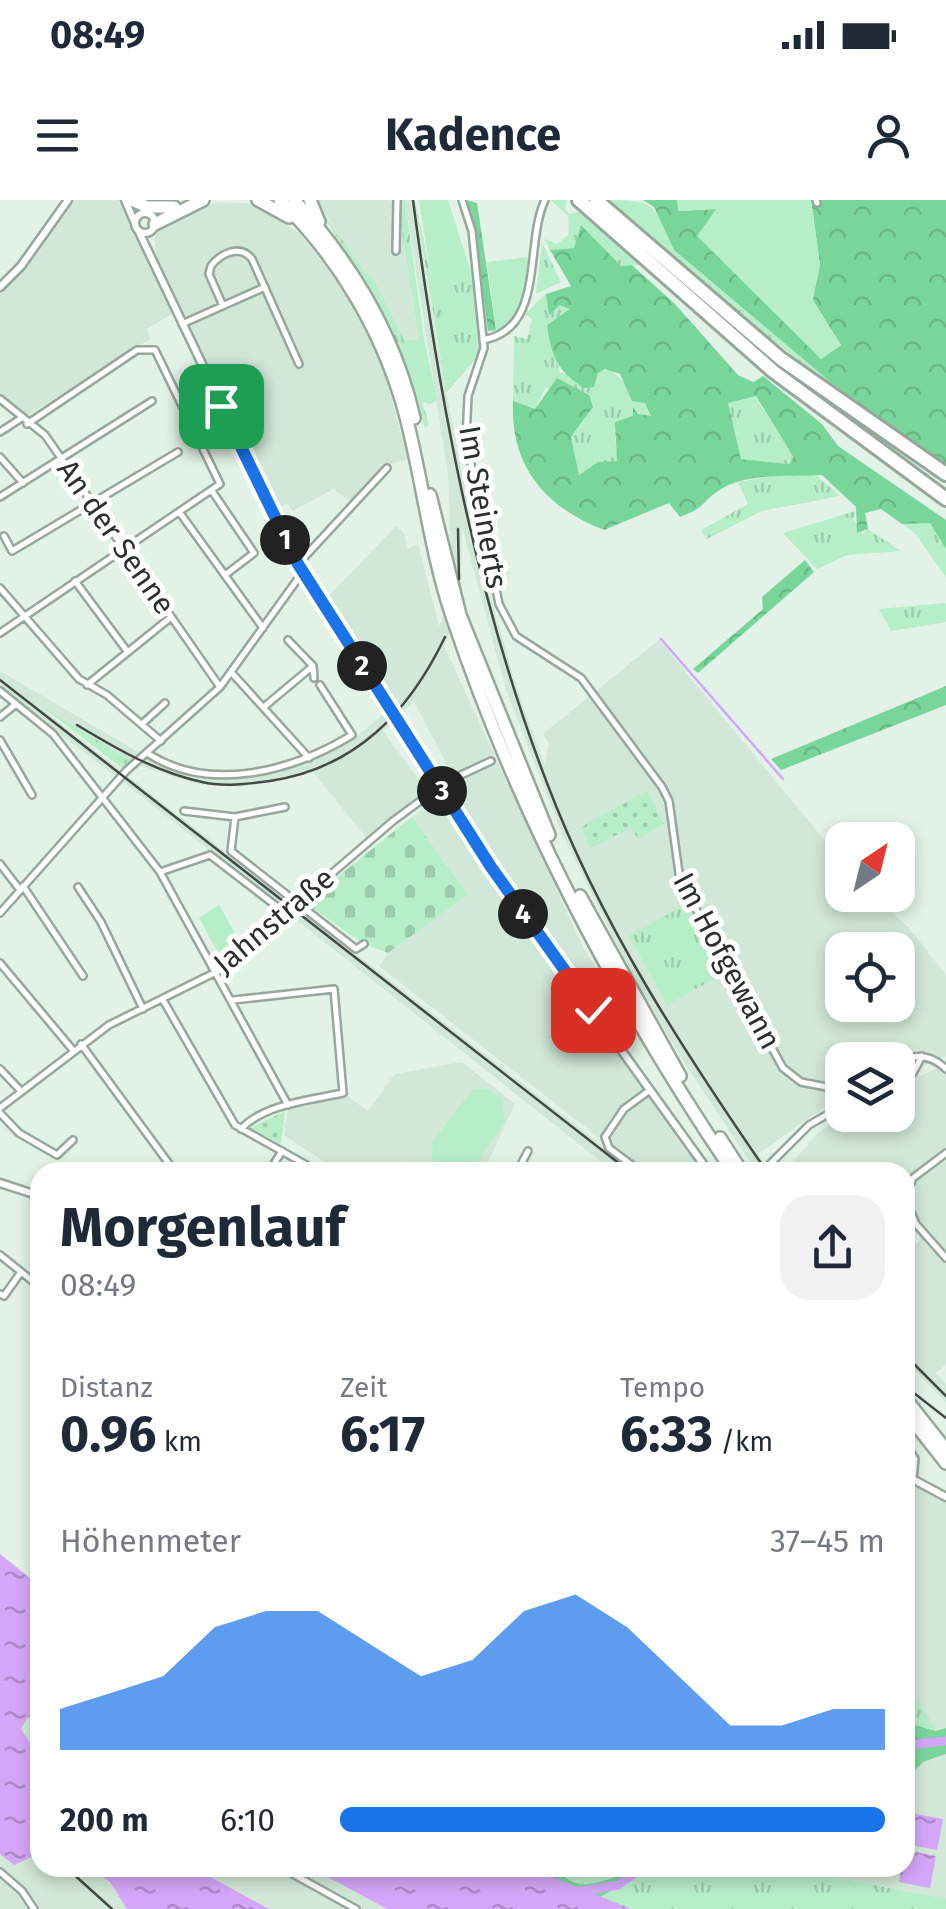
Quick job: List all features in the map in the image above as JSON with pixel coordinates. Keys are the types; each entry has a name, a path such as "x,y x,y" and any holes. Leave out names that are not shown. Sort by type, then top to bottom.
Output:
{"highway":[{"path":"128,200 147,207 179,203"},
{"path":"150,221 203,200"},
{"path":"258,200 306,227"},
{"path":"280,200 306,227 346,281 388,360 405,414 452,618 524,798 636,1018 726,1162"},
{"path":"294,200 328,239 375,311 404,379 454,598 532,795 644,1014 736,1162"},
{"path":"310,200 328,239"},
{"path":"579,200 773,371 946,499"},
{"path":"596,200 781,359 946,474"},
{"path":"150,221 179,203"},
{"path":"915,1410 946,1450"},
{"path":"915,1425 946,1464"}],"street":[{"path":"0,287 21,266 68,200"},
{"path":"128,200 150,221 148,256"},
{"path":"128,200 148,256 298,564 509,894 702,1162"},
{"path":"396,251 397,200"},
{"path":"462,200 472,231 484,340 498,337 526,310 544,200"},
{"path":"134,222 150,221"},
{"path":"139,232 150,221"},
{"path":"223,306 209,274 220,258 236,251 247,253 300,364"},
{"path":"182,324 265,287"},
{"name":"Im Steinerts","path":"484,340 482,363 468,396 466,439 499,604 516,636 581,678 592,692"},
{"path":"0,634 220,484 155,350 137,350 27,424"},
{"name":"An der Senne","path":"0,399 20,419 45,435 220,687"},
{"path":"0,496 152,401"},
{"path":"0,432 20,419"},
{"path":"4,536 12,550 178,452"},
{"path":"0,457 23,483"},
{"path":"298,564 387,468"},
{"path":"212,491 254,553 225,575"},
{"path":"180,513 263,628"},
{"path":"0,912 148,753 220,687 305,575"},
{"path":"75,581 127,651"},
{"path":"0,588 86,684 161,741"},
{"path":"86,684 171,617"},
{"path":"288,640 313,666 314,678"},
{"path":"266,706 313,666"},
{"path":"230,672 266,706 309,758"},
{"path":"148,753 176,766 241,774 278,770 309,758 352,735 320,685"},
{"path":"0,691 53,734 160,872 234,1000 288,1106"},
{"name":"Im Hofgewann","path":"592,692 669,801 680,880 784,1068 801,1082 825,1087"},
{"path":"142,724 164,703"},
{"path":"0,717 16,704"},
{"path":"0,740 32,795"},
{"name":"Jahnstraße","path":"0,1111 19,1089 81,1044 218,971 296,901 440,787 491,760"},
{"path":"184,811 234,817 286,807"},
{"path":"234,817 231,851 356,949 364,944"},
{"path":"160,872 210,855 284,912"},
{"path":"0,864 22,888 83,976"},
{"path":"78,887 101,922 142,1009"},
{"path":"0,963 72,1050"},
{"path":"234,1000 334,989 343,1093 288,1106 252,1119 241,1129"},
{"path":"164,1000 231,1119 241,1129 301,1162"},
{"path":"81,1044 168,1162"},
{"path":"915,1058 922,1056 944,1067"},
{"path":"915,1069 922,1056"},
{"path":"0,1069 19,1089"},
{"path":"627,1162 608,1148 605,1137 624,1109 650,1090"},
{"path":"0,1111 19,1133 58,1155 73,1140"},
{"path":"772,1162 809,1125 825,1116"},
{"path":"275,1162 282,1151"},
{"path":"522,1162 528,1152"},
{"path":"915,1176 946,1153"},
{"path":"0,1183 30,1193"},
{"path":"915,1221 946,1258"},
{"path":"0,1256 30,1279"},
{"path":"0,1294 4,1296 22,1272"},
{"path":"915,1480 946,1497"},
{"path":"0,1872 34,1909"},
{"path":"298,1877 356,1909"}],"shaded area":[{"path":"75,200 118,200 173,313 147,329 150,339 25,417 0,392 0,293"},
{"path":"316,200 397,200 419,339 404,340 371,274 367,276"},
{"path":"405,200 415,200 434,327 477,551 517,689 545,766 549,743 543,734 659,640 825,840 825,912 891,912 912,932 825,932 825,1022 915,1022 915,936 946,975 946,1056 915,1070 915,1042 825,1042 825,1107 758,1154 763,1162 750,1162 633,977 563,836 507,693 462,527 461,597 452,570 448,475"},
{"path":"218,202 256,204 299,233 341,284 379,352 408,459 384,466 350,501 333,489 293,511 287,503 276,511 193,340 156,254 155,238 163,225"},
{"path":"396,526 404,533 407,549 418,544 439,626 446,611 451,628 444,646 583,947 615,999 596,1022 696,1162 630,1162 379,966 388,953 468,895 412,817 447,793 440,782 452,775 414,701 383,731 429,794 369,841 313,772 240,787 197,784 136,764 42,709 623,1162 601,1162 122,781 0,689 0,671 166,765 209,775 280,772 352,740 396,704 329,596"},
{"path":"462,1062 515,1104 488,1162 323,1162 284,1135 288,1110 347,1096 368,1111 395,1074"},
{"path":"946,1064 946,1364 936,1373 946,1384 946,1403 915,1370 915,1245 921,1239 915,1232 915,1162 793,1162 825,1128 825,1132 915,1132 915,1078"},
{"path":"915,1484 946,1501 946,1728 937,1731 915,1696"},
{"path":"0,1693 30,1710 30,1877 328,1877 387,1909 0,1909"},
{"path":"946,1754 946,1899 832,1877 915,1877 915,1770 923,1762"}],"green space":[{"path":"314,200 367,275 371,274 404,340 429,425 425,428 391,327"},
{"path":"397,200 405,200 424,339 419,339"},
{"path":"415,200 431,274 474,267 480,354 446,393"},
{"path":"419,200 448,200 470,269 431,275"},
{"path":"466,200 477,203 496,330 488,331 475,231"},
{"path":"551,200 567,200 565,209 569,214 579,212 640,265 621,266 582,226 574,248 550,250 545,239 557,244 569,234 568,216"},
{"path":"608,200 637,202 652,208 674,250 892,434 679,266"},
{"path":"643,200 677,200 679,211 717,209 788,322 821,359 841,345 812,300 820,265 811,200 946,200 946,465 892,434 674,250 654,207"},
{"path":"677,200 811,200 820,265 813,300 841,345 821,359 697,236 716,209 678,211"},
{"path":"581,225 621,266 632,265 675,304 738,375 753,382 763,376 822,424 838,446 946,520 946,549 930,523 902,524 881,509 865,513 868,529 857,533 856,507 822,475 742,481 718,491 680,517 669,503 604,530 564,509 535,481 525,464 514,424 513,401 535,409 557,378 589,395 593,407 571,437 579,475 598,462 617,461 615,422 633,416 633,407 638,414 651,416 645,403 632,401 620,374 605,369 598,373 594,387 584,388 568,376 554,354 547,325 570,309 560,305 549,315 546,294 571,286 550,250 574,248","holes":["756,396 794,458 789,464 741,459 728,403"]},
{"path":"542,243 561,282 536,294"},
{"path":"528,257 520,311 507,326 496,330 487,262"},
{"path":"546,294 550,314 560,304 571,309 547,325 560,373 611,370 650,408 651,416 644,417 633,409 633,416 615,437 618,461 579,475 571,437 585,420 546,387 535,409 513,401 514,336 527,339 532,319 525,314"},
{"path":"424,339 437,400 430,404 422,402 404,340"},
{"path":"755,396 795,459 789,464 741,459 728,403"},
{"path":"787,474 816,475 840,496 762,511 707,539 701,530 748,504 738,482"},
{"path":"855,511 854,521 862,534 868,529 901,551 847,555 817,569 783,533"},
{"path":"930,523 946,549 946,577 915,533 902,524"},
{"path":"805,560 814,572 698,673 693,669 763,609 762,597"},
{"path":"946,603 946,622 891,631 879,609"},
{"path":"946,686 946,705 781,770 771,759"},
{"path":"44,708 131,761 123,769"},
{"path":"647,791 664,824 638,839 631,828 590,848 581,827"},
{"path":"412,817 468,895 388,953 364,944 305,903"},
{"path":"688,903 725,973 667,1005 629,936"},
{"path":"219,905 238,938 219,954 199,918"},
{"path":"473,1089 488,1089 501,1098 505,1121 478,1162 436,1162 432,1158 433,1141"},
{"path":"285,1111 281,1144 250,1128"},
{"path":"915,1696 937,1731 915,1725"},
{"path":"915,1725 936,1731 946,1728 946,1754 923,1762 915,1770"},
{"path":"551,1877 589,1884 634,1877 599,1898"},
{"path":"566,1877 619,1877 584,1884"},
{"path":"634,1877 832,1877 946,1899 946,1909 631,1909 599,1898"}],"water":[{"path":"0,1554 30,1578 30,1718 21,1729 30,1743 30,1858 14,1865 0,1854"},
{"path":"915,1814 943,1819 937,1850 915,1846"},
{"path":"915,1852 936,1856 930,1888 899,1882 900,1877 915,1877"},
{"path":"102,1877 210,1877 269,1909 127,1909"},
{"path":"328,1877 553,1877 631,1909 387,1909"}],"waterway":[{"path":"661,639 783,779"},
{"path":"915,1744 946,1741"},
{"path":"571,1893 618,1885 629,1877"}],"railway":[{"path":"413,200 463,496 499,641 547,783 592,886 645,984 760,1162"},
{"path":"458,529 459,579"},
{"path":"77,725 153,766 202,782 244,784 301,774 329,764 376,732 415,689 445,637"},
{"path":"0,680 617,1162"},
{"path":"915,1365 946,1396"},
{"path":"915,1394 946,1418"},
{"path":"77,1877 112,1909"}],"route":[{"path":"221,406 298,564 491,867 593,1010"}]}
